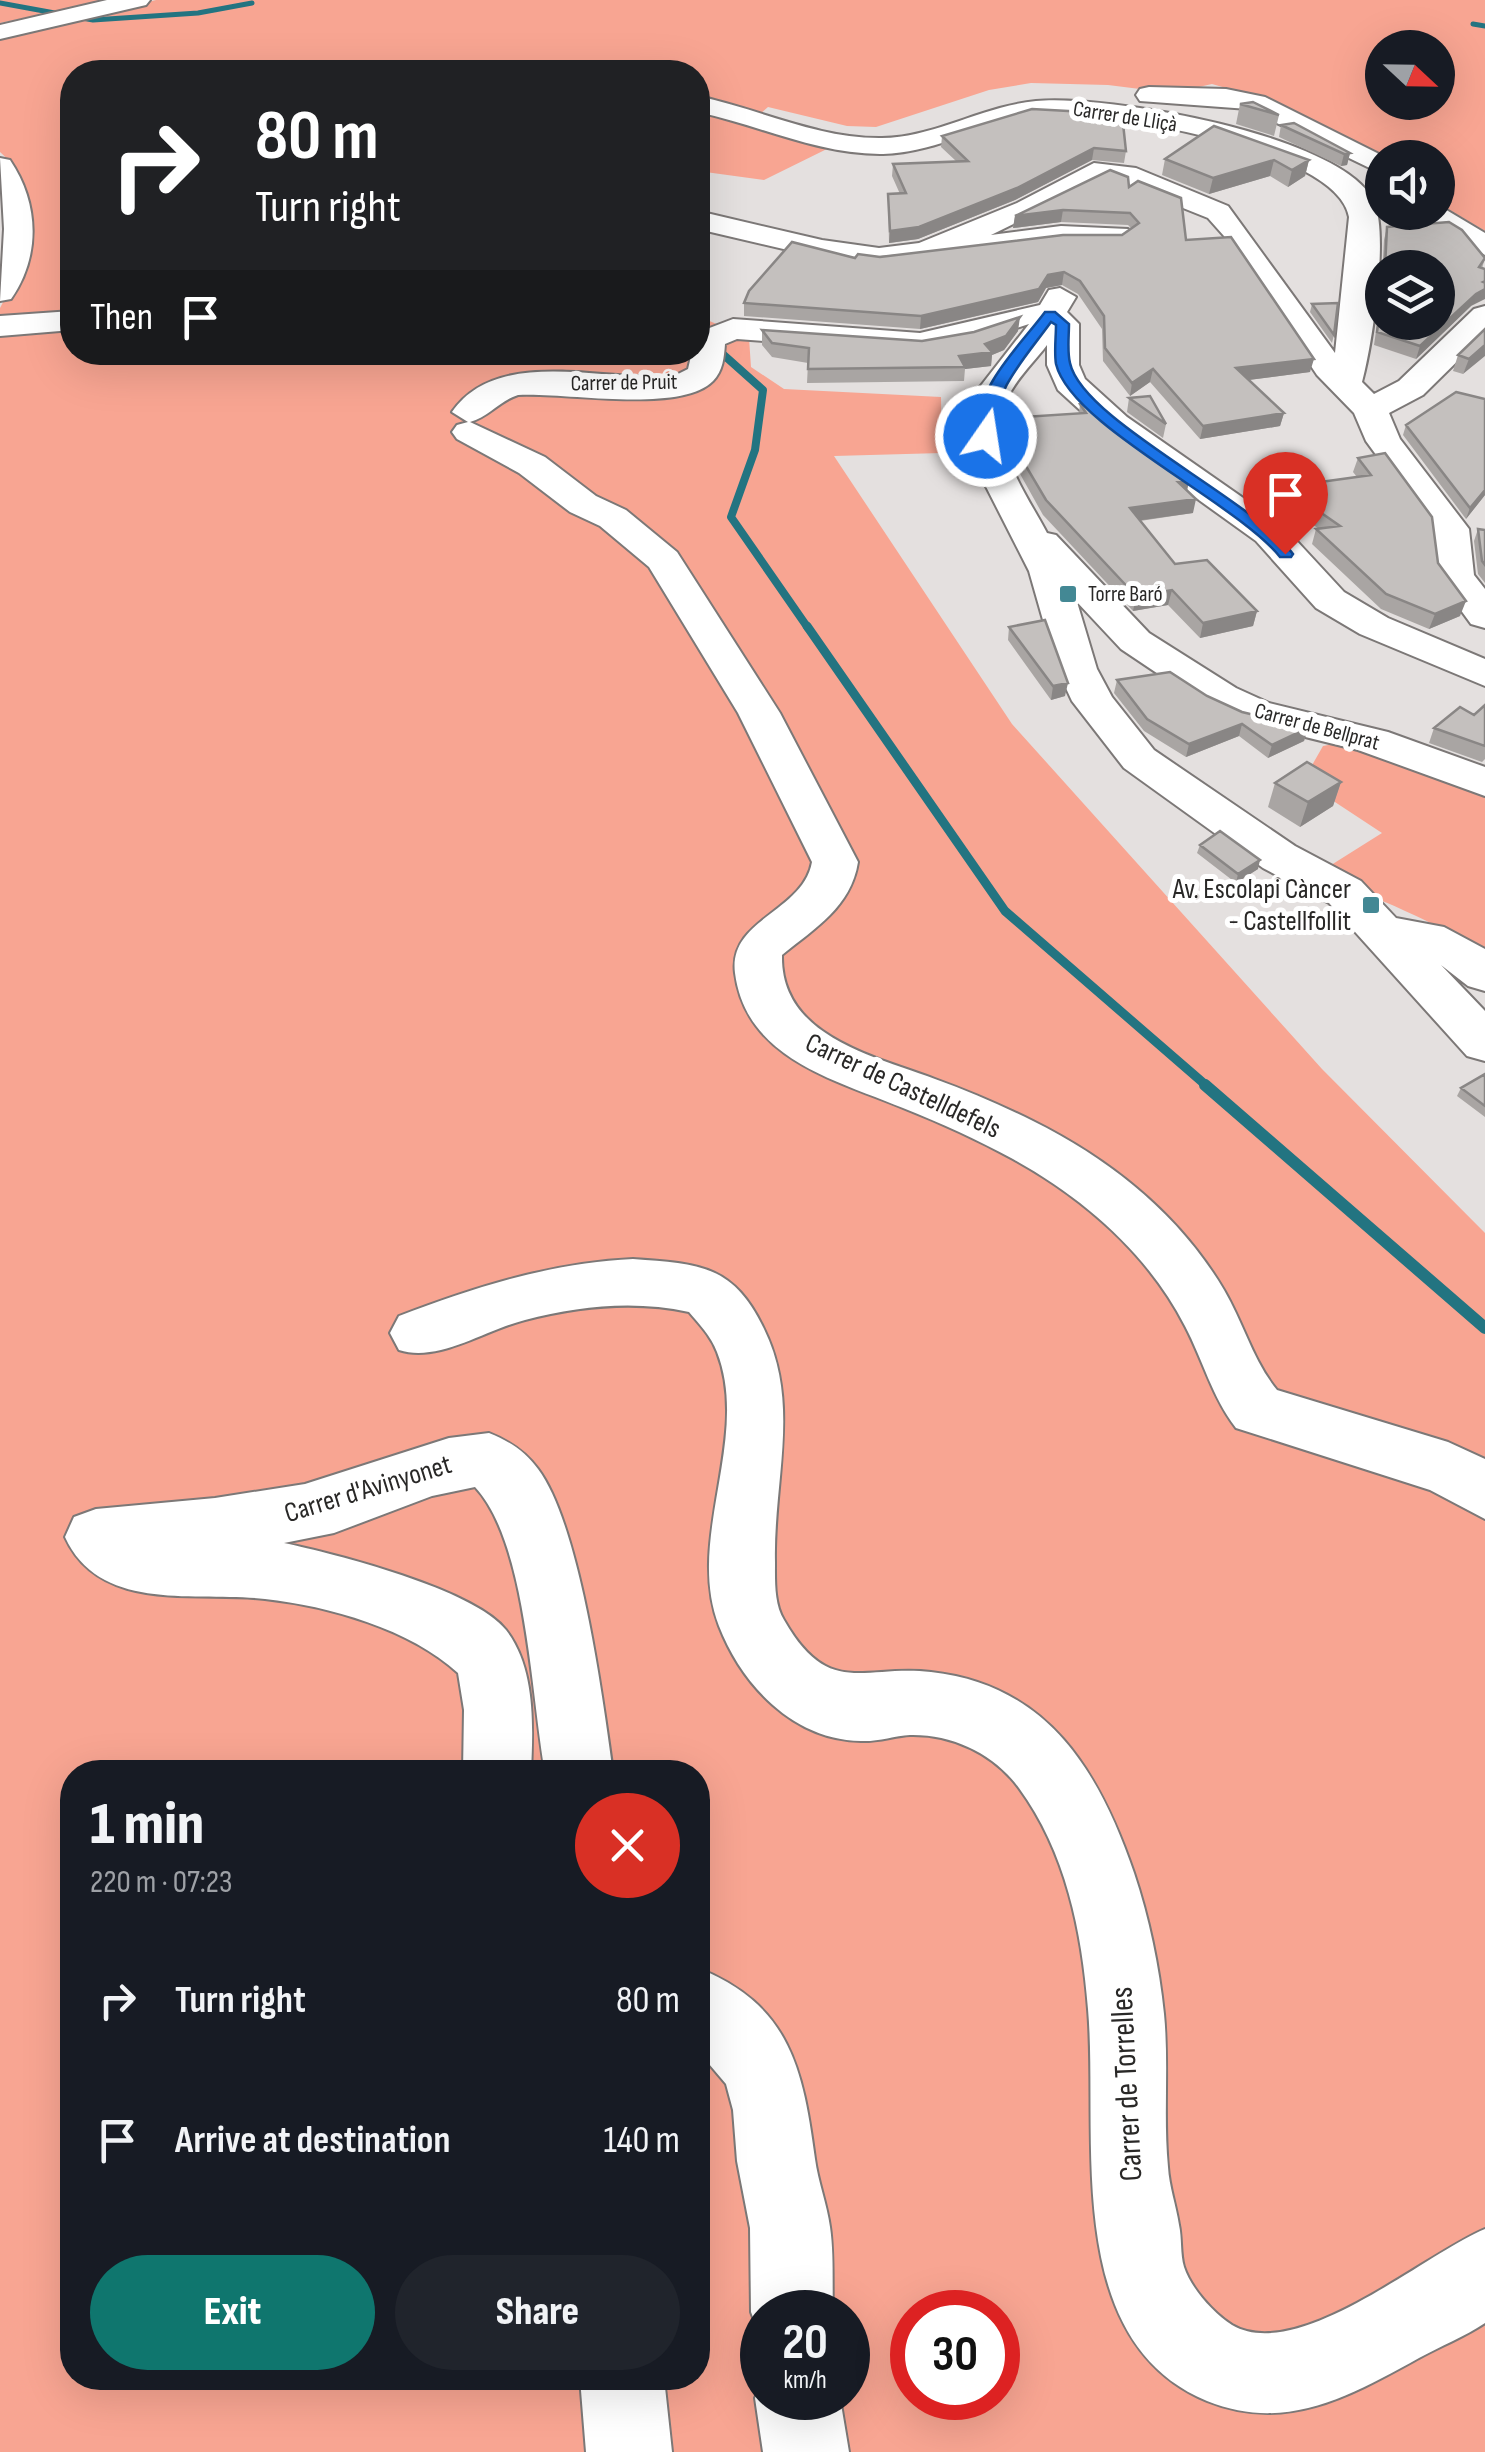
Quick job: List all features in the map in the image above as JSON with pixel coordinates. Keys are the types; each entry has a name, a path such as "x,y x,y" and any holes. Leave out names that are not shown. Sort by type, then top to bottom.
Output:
{"street":[{"path":"0,32 138,0"},
{"path":"710,99 862,132 888,130 1024,88 1226,97 1264,106 1336,142 1365,169"},
{"name":"Carrer de Lliçà","path":"710,107 850,144 884,146 1026,110 1094,109 1365,172"},
{"path":"0,166 16,209 20,247 0,292"},
{"path":"930,249 1027,209 1088,175 1121,170 1218,212 1329,368 1370,409 1371,420 1397,462 1450,530 1455,576 1485,616"},
{"path":"1345,382 1358,333 1358,271 1365,229 1359,199 1365,183"},
{"path":"710,223 852,254 890,256 1074,234 1118,235"},
{"path":"1455,227 1485,246"},
{"path":"1055,306 994,392 986,412 990,459 1029,532 1093,701 1138,759 1216,816 1345,892 1485,1043"},
{"path":"1055,306 1063,324 1063,365 1070,383 1115,424 1269,534 1330,600 1374,626 1485,674"},
{"name":"Carrer de Pruit","path":"710,339 732,330 841,343 904,344 959,336 1055,306"},
{"path":"1370,409 1412,388 1485,316"},
{"path":"0,326 60,322"},
{"name":"Carrer de Pruit","path":"469,422 500,388 525,384 631,387 690,382 705,365"},
{"name":"Carrer de Castelldefels","path":"469,422 584,504 613,518 664,560 759,713 835,862 832,885 824,895 759,949 755,971 776,1015 791,1034 836,1058 973,1115 1100,1188 1152,1235 1186,1279 1215,1327 1240,1390 1256,1410 1448,1469 1485,1492"},
{"path":"1455,576 1464,549 1485,517"},
{"name":"Carrer de Bellprat","path":"1029,532 1080,578 1135,641 1222,697 1256,712 1373,741 1485,782"},
{"path":"1384,934 1433,936 1453,946 1485,974"},
{"name":"Carrer de Torrelles","path":"419,1333 540,1292 620,1281 706,1292 738,1328 757,1380 757,1416 740,1532 750,1625 774,1664 794,1683 824,1698 852,1708 912,1702 947,1706 1014,1737 1039,1758 1067,1801 1094,1862 1124,1986 1131,2059 1128,2167 1143,2268 1170,2323 1201,2357 1247,2375 1282,2374 1342,2360 1387,2330 1454,2300 1485,2270"},
{"name":"Carrer d'Avinyonet","path":"497,1760 490,1672 482,1651 452,1627 368,1596 264,1569 162,1570 124,1560 96,1537 260,1520 338,1504 466,1459 489,1460 517,1489 540,1543 577,1760"},
{"path":"710,2014 726,2026 759,2064 772,2110 776,2161 790,2228 791,2290"},
{"path":"623,2390 629,2452"},
{"path":"801,2420 806,2452"}],"shaded area":[{"path":"0,0 110,0 0,23"},
{"path":"156,0 1485,0 1485,231 1455,213 1455,140 1365,140 1365,149 1278,103 1212,84 1172,93 1108,85 1031,83 989,90 876,127 847,126 768,107 752,121 835,145 764,180 710,173 710,60 60,60 60,365 710,365 710,321 749,338 751,367 784,389 941,397 942,453 834,456 1012,724 1322,1069 1485,1233 1485,2452 0,2452 0,308 33,245 15,166 0,152 0,38"},
{"path":"1339,743 1485,792 1485,958 1426,921 1320,872 1382,833 1303,781 1323,746"}],"building":[{"path":"1253,102 1279,115 1240,104"},
{"path":"1032,109 1122,114 1126,151 1094,148 1017,188 919,227 890,231 888,194 906,193 893,164 968,161 942,136"},
{"path":"1294,123 1350,153 1344,154 1281,125"},
{"path":"1214,126 1309,160 1292,170 1274,160 1213,178 1165,159"},
{"path":"1110,170 1128,177 1129,187 1138,181 1181,198 1186,240 1231,237 1314,359 1236,368 1284,413 1203,426 1153,369 1132,383 1105,348 1104,316 1080,281 1064,272 1048,275 1039,289 921,316 744,303 749,291 792,242 855,258 858,254 880,257 1063,235 1122,235 1139,223 1130,213 1063,210 1015,216"},
{"path":"1455,226 1485,258 1479,267 1485,269 1485,289 1455,314 1455,250 1386,250 1387,230 1455,230"},
{"path":"1338,303 1334,335 1312,304"},
{"path":"1020,317 1006,336 985,344 992,352 959,356 965,367 808,369 809,348 772,343 762,330 922,341 974,332"},
{"path":"1485,329 1485,345 1469,359 1458,355"},
{"path":"1402,340 1426,340 1420,346"},
{"path":"1456,392 1485,399 1485,490 1470,508 1406,425"},
{"path":"1150,396 1166,424 1129,398"},
{"path":"1085,403 1189,481 1178,482 1196,499 1130,508 1175,564 1207,560 1257,611 1203,623 1172,590 1136,596 1046,500 1017,451 1008,418 1086,413 1080,404"},
{"path":"1385,453 1432,517 1438,563 1466,601 1435,614 1386,594 1316,529 1340,526 1284,487 1371,475 1358,458"},
{"path":"1478,529 1485,530 1485,565 1482,561"},
{"path":"1045,620 1068,683 1053,686 1009,627"},
{"path":"1170,672 1207,696 1242,712 1308,728 1272,745 1242,724 1189,744 1147,719 1117,680"},
{"path":"1485,705 1485,746 1434,728 1460,707 1474,715"},
{"path":"1307,762 1341,782 1308,802 1275,783"},
{"path":"1220,831 1260,860 1238,874 1200,845"},
{"path":"1485,1074 1485,1106 1461,1088"}],"waterway":[{"path":"0,3 93,20 198,13 252,3"},
{"path":"1473,24 1485,26"},
{"path":"710,343 763,390 755,450 731,517 808,628"},
{"path":"807,626 1005,911 1208,1087"},
{"path":"1205,1085 1485,1328"}],"place":[{"name":"Torre Baró","path":"1068,594"},
{"name":"Av. Escolapi Càncer - Castellfollit","path":"1371,905"}],"route":[{"path":"986,436 986,412 994,392 1050,315 1063,324 1063,365 1070,383 1156,456 1200,482 1269,534 1285,554"}]}
